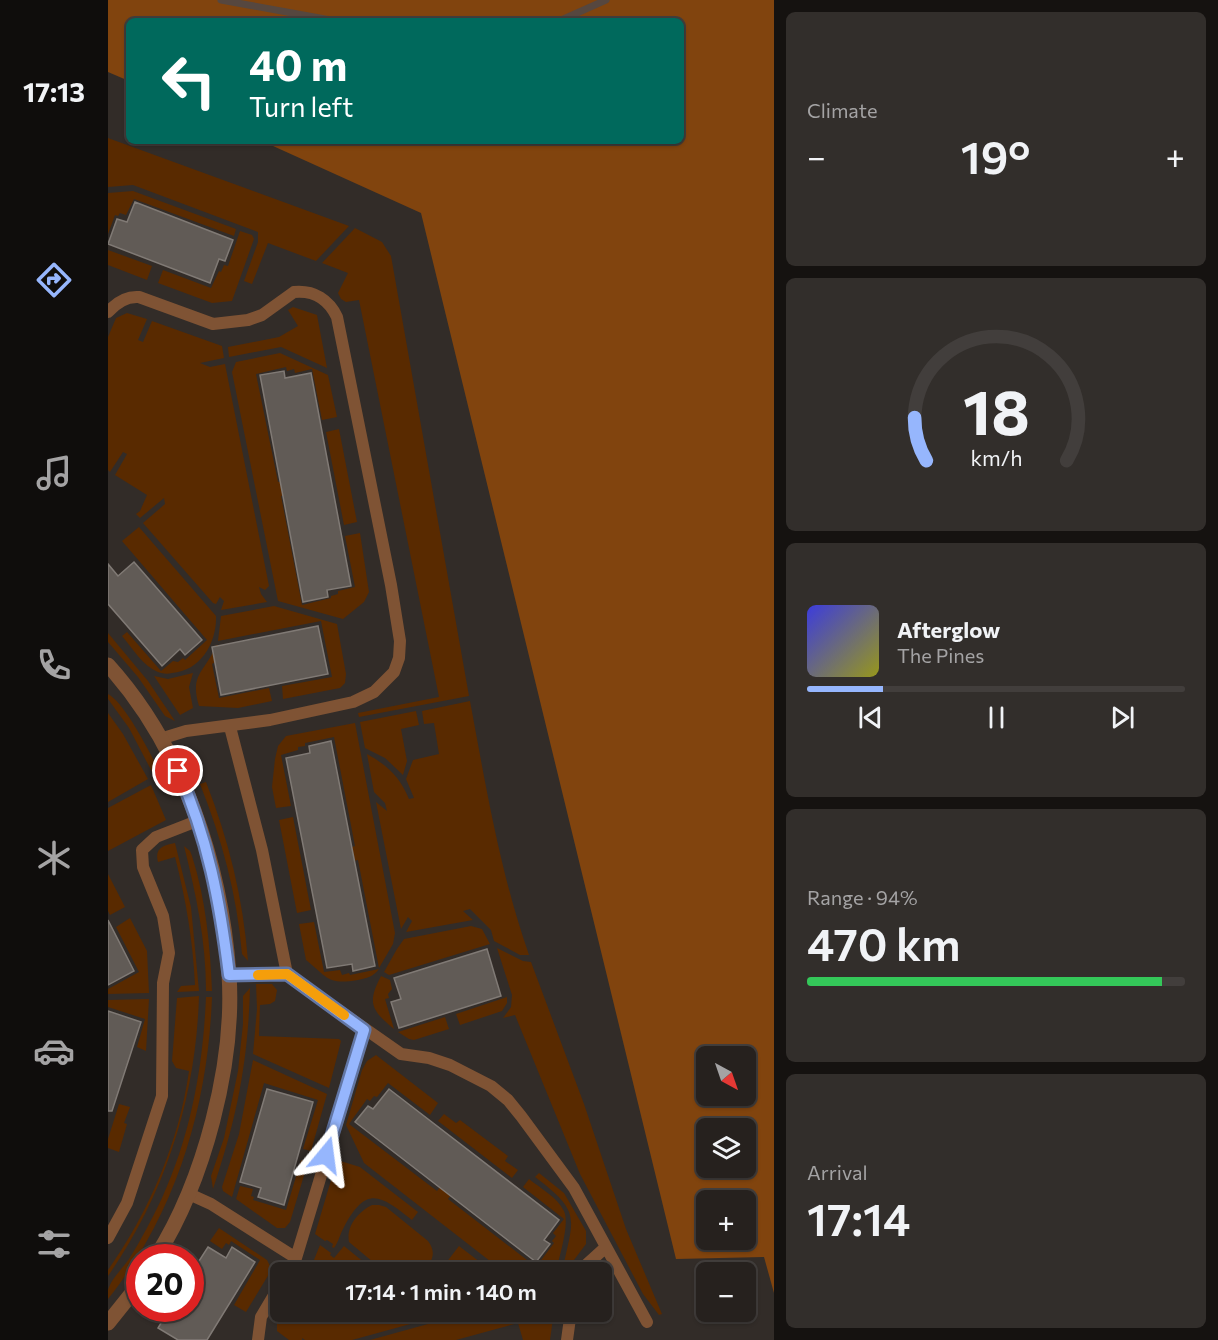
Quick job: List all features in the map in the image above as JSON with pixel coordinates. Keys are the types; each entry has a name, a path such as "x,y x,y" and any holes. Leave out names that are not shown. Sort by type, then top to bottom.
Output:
{"street":[{"path":"109,668 138,703 181,777 209,858 221,916 229,975 228,1036 217,1099 205,1147 189,1194 163,1244"},
{"path":"108,1323 126,1300"}],"lane":[{"path":"108,312 124,299 138,297 213,324 248,320 262,315 290,294 300,291 324,299 337,317 391,585 400,641 399,658 394,672 374,692 353,702 230,727 186,732 160,739"},
{"path":"230,727 262,850 287,974"},
{"path":"108,1238 127,1203 162,1096 163,983 169,953 163,916 143,867 142,850 156,837 197,821"},
{"path":"229,975 287,974 401,1054 429,1058 472,1075 491,1086 508,1100 574,1188 647,1322"},
{"path":"294,1262 364,1030"},
{"path":"189,1194 212,1204 296,1258"},
{"path":"589,1262 606,1247"},
{"path":"258,1340 261,1317 270,1302"},
{"path":"567,1340 569,1322"}],"shaded area":[{"path":"108,0 774,0 774,1293 764,1257 676,1259 421,213 269,144 684,144 684,18 126,18 126,80 108,72"},
{"path":"108,138 349,226 316,261 268,243 252,284 244,281 258,242 258,232 133,185 108,187"},
{"path":"133,191 236,229 234,236 134,199 126,215 120,213 118,216 115,215 108,234 108,193"},
{"path":"355,228 382,242 391,256 469,696 359,717 358,713 439,697 359,300 346,302 341,299 338,293 348,273 322,263"},
{"path":"240,231 252,235 254,239 232,301 212,303 158,283 163,270 211,288 219,271 221,272 224,265 228,266"},
{"path":"108,250 152,266 147,280 108,265"},
{"path":"293,307 317,315 327,368 281,347 229,357 228,347 279,337 298,326 288,310"},
{"path":"127,313 147,319 138,340 143,342 152,321 222,346 224,358 200,363 210,367 225,364 269,586 265,590 259,587 267,602 221,610 224,601 220,597 216,604 213,603 143,523 165,504 164,498 140,518 136,514 140,511 147,495 115,475 127,454 123,452 110,472 108,470 108,337 116,318"},
{"path":"280,353 328,375 337,417 322,420 312,369 295,373 294,369 287,371 286,367 256,374 278,482 288,480 290,494 281,496 302,605 331,598 338,594 338,591 355,587 345,536 360,533 369,592 364,602 343,619 278,601 232,372 236,362"},
{"path":"339,429 357,522 344,525 326,432"},
{"path":"139,527 216,616 214,636 205,654 191,667 182,671 165,674 153,669 139,657 122,636 127,632 161,671 173,661 178,662 183,658 185,660 207,640 122,541"},
{"path":"274,606 337,624 346,674 345,683 340,688 283,699 282,686 332,677 321,621 218,641 221,616"},
{"path":"108,633 148,681 175,721 165,716 138,677 108,642"},
{"path":"216,645 219,645 221,658 212,664 219,698 269,688 272,701 238,708 199,706 196,695 197,679"},
{"path":"193,673 189,687 193,708 180,715 154,676 168,679"},
{"path":"108,694 124,709 132,721 166,784 160,787 129,728 108,699"},
{"path":"470,701 502,861 529,955 520,955 494,941 491,930 470,909 463,911 473,920 406,932 412,921 408,917 401,929 376,802 387,811 385,803 374,792 367,754 392,772 409,799 414,798 406,779 413,760 439,754 434,723 424,724 422,711"},
{"path":"416,711 419,725 401,729 407,761 403,775 385,758 365,748 360,722"},
{"path":"108,713 123,734 148,779 108,802"},
{"path":"355,723 395,933 393,944 379,968 358,860 348,862 346,849 355,846 334,737 305,743 305,746 298,747 298,750 281,755 291,806 276,808 272,787 278,746 286,736"},
{"path":"206,782 222,826 234,870 243,915 248,961 242,954 240,932 227,868 200,784"},
{"path":"151,785 166,820 108,851 108,808"},
{"path":"293,817 311,910 297,913 279,820"},
{"path":"175,843 191,907 199,991 177,992 181,986 195,985 193,952 175,857 158,862 157,857 161,848"},
{"path":"184,846 192,856 201,889 212,991 206,991 200,918"},
{"path":"108,874 125,907 110,915 108,911"},
{"path":"130,918 147,951 149,993 108,994 108,989 139,972 116,927"},
{"path":"314,922 324,972 340,970 342,975 349,973 350,975 379,969 370,977 358,980 340,982 324,976 306,960 299,924"},
{"path":"471,926 482,929 490,944 389,975 384,972 404,939"},
{"path":"497,948 523,961 531,962 584,1104 626,1229 662,1314 659,1315 643,1294 580,1174 515,1015 503,1018 511,1007 512,995"},
{"path":"381,976 390,980 392,989 388,994 389,998 385,999 394,1029 380,1016 374,1006 374,993"},
{"path":"256,984 272,984 277,990 275,1001 260,1005 259,1036 339,1039 341,1041 329,1088 253,1054 257,1009"},
{"path":"250,988 247,1041 240,1090 229,1138 213,1189 211,1176 224,1138 238,1071 243,1024 243,996"},
{"path":"199,996 192,1071 184,1107 161,1178 146,1211 108,1276 108,1270 123,1248 149,1200 178,1124 189,1071 176,1068 172,1061 177,998"},
{"path":"206,997 212,997 204,1078 196,1117 170,1194 145,1244 138,1244 158,1206 181,1149 194,1100"},
{"path":"507,997 507,1003 502,1011 460,1025 456,1014"},
{"path":"149,999 146,1051 137,1047 145,1019 108,1007 108,1000"},
{"path":"445,1017 449,1029 414,1040 398,1032"},
{"path":"376,1055 438,1103 430,1115 388,1083 377,1097 374,1096 370,1101 367,1099 349,1124 437,1191 444,1182 455,1189 448,1199 530,1262 491,1262 364,1163 346,1125 362,1070 367,1061"},
{"path":"253,1060 327,1094 311,1151 303,1149 318,1100 264,1083 232,1197 223,1191 222,1187 239,1134"},
{"path":"119,1104 130,1107 124,1123 127,1124 119,1152 108,1148 108,1139"},
{"path":"444,1114 456,1123 460,1120 508,1156 505,1161 518,1170 512,1178 438,1121"},
{"path":"301,1160 308,1162 290,1222 285,1228 277,1228 236,1199 240,1186 253,1189 251,1196 254,1197 253,1200 286,1210"},
{"path":"337,1160 360,1167 418,1212 412,1220 383,1200 375,1198 367,1200 352,1213 336,1245 332,1247 333,1244 315,1234"},
{"path":"539,1173 564,1193 586,1231 586,1244 572,1262 564,1262 571,1228 568,1209 561,1199 535,1177"},
{"path":"529,1179 561,1206 566,1217 558,1262 540,1262 554,1243 552,1241 556,1236 553,1233 564,1219 523,1187"},
{"path":"372,1205 386,1207 428,1241 433,1253 430,1262 373,1262 349,1242 351,1225 362,1211"},
{"path":"219,1228 267,1260 270,1266 269,1274 246,1312 234,1305 260,1260 231,1241 229,1245 226,1243 222,1249 210,1241"},
{"path":"320,1245 334,1258 344,1246 364,1262 313,1262"},
{"path":"459,1246 480,1262 447,1262"},
{"path":"126,1262 126,1274 108,1299 108,1290"},
{"path":"278,1322 418,1322 352,1340 305,1340 302,1338 302,1340 289,1340 277,1331"},
{"path":"435,1322 552,1322 550,1340 523,1340 518,1323 456,1340 370,1340"}],"building":[{"path":"135,202 233,240 225,261 219,259 210,283 108,244 117,219 127,222"},
{"path":"284,371 285,378 311,373 351,586 327,590 328,597 303,602 260,375"},
{"path":"134,562 202,640 185,655 180,649 162,666 108,604 108,564 118,576"},
{"path":"318,626 328,674 221,695 212,647"},
{"path":"331,741 375,966 353,971 352,964 327,968 286,758 310,753 309,746"},
{"path":"108,920 134,971 108,985"},
{"path":"487,949 501,996 399,1028 391,1002 401,999 394,978"},
{"path":"108,1011 141,1022 112,1111 108,1111"},
{"path":"267,1089 313,1102 284,1205 258,1197 261,1188 240,1182"},
{"path":"389,1089 559,1220 544,1240 550,1244 536,1262 355,1122 368,1106 373,1109"},
{"path":"208,1247 226,1258 232,1247 255,1262 207,1340 178,1340 158,1328 162,1322 204,1322 204,1253"}],"waterway":[{"path":"221,0 320,18"},
{"path":"566,18 606,0"}],"slow traffic":[{"path":"258,975 287,974 344,1015"}],"route":[{"path":"178,771 209,858 221,916 229,975 287,974 364,1030 326,1155"}]}
